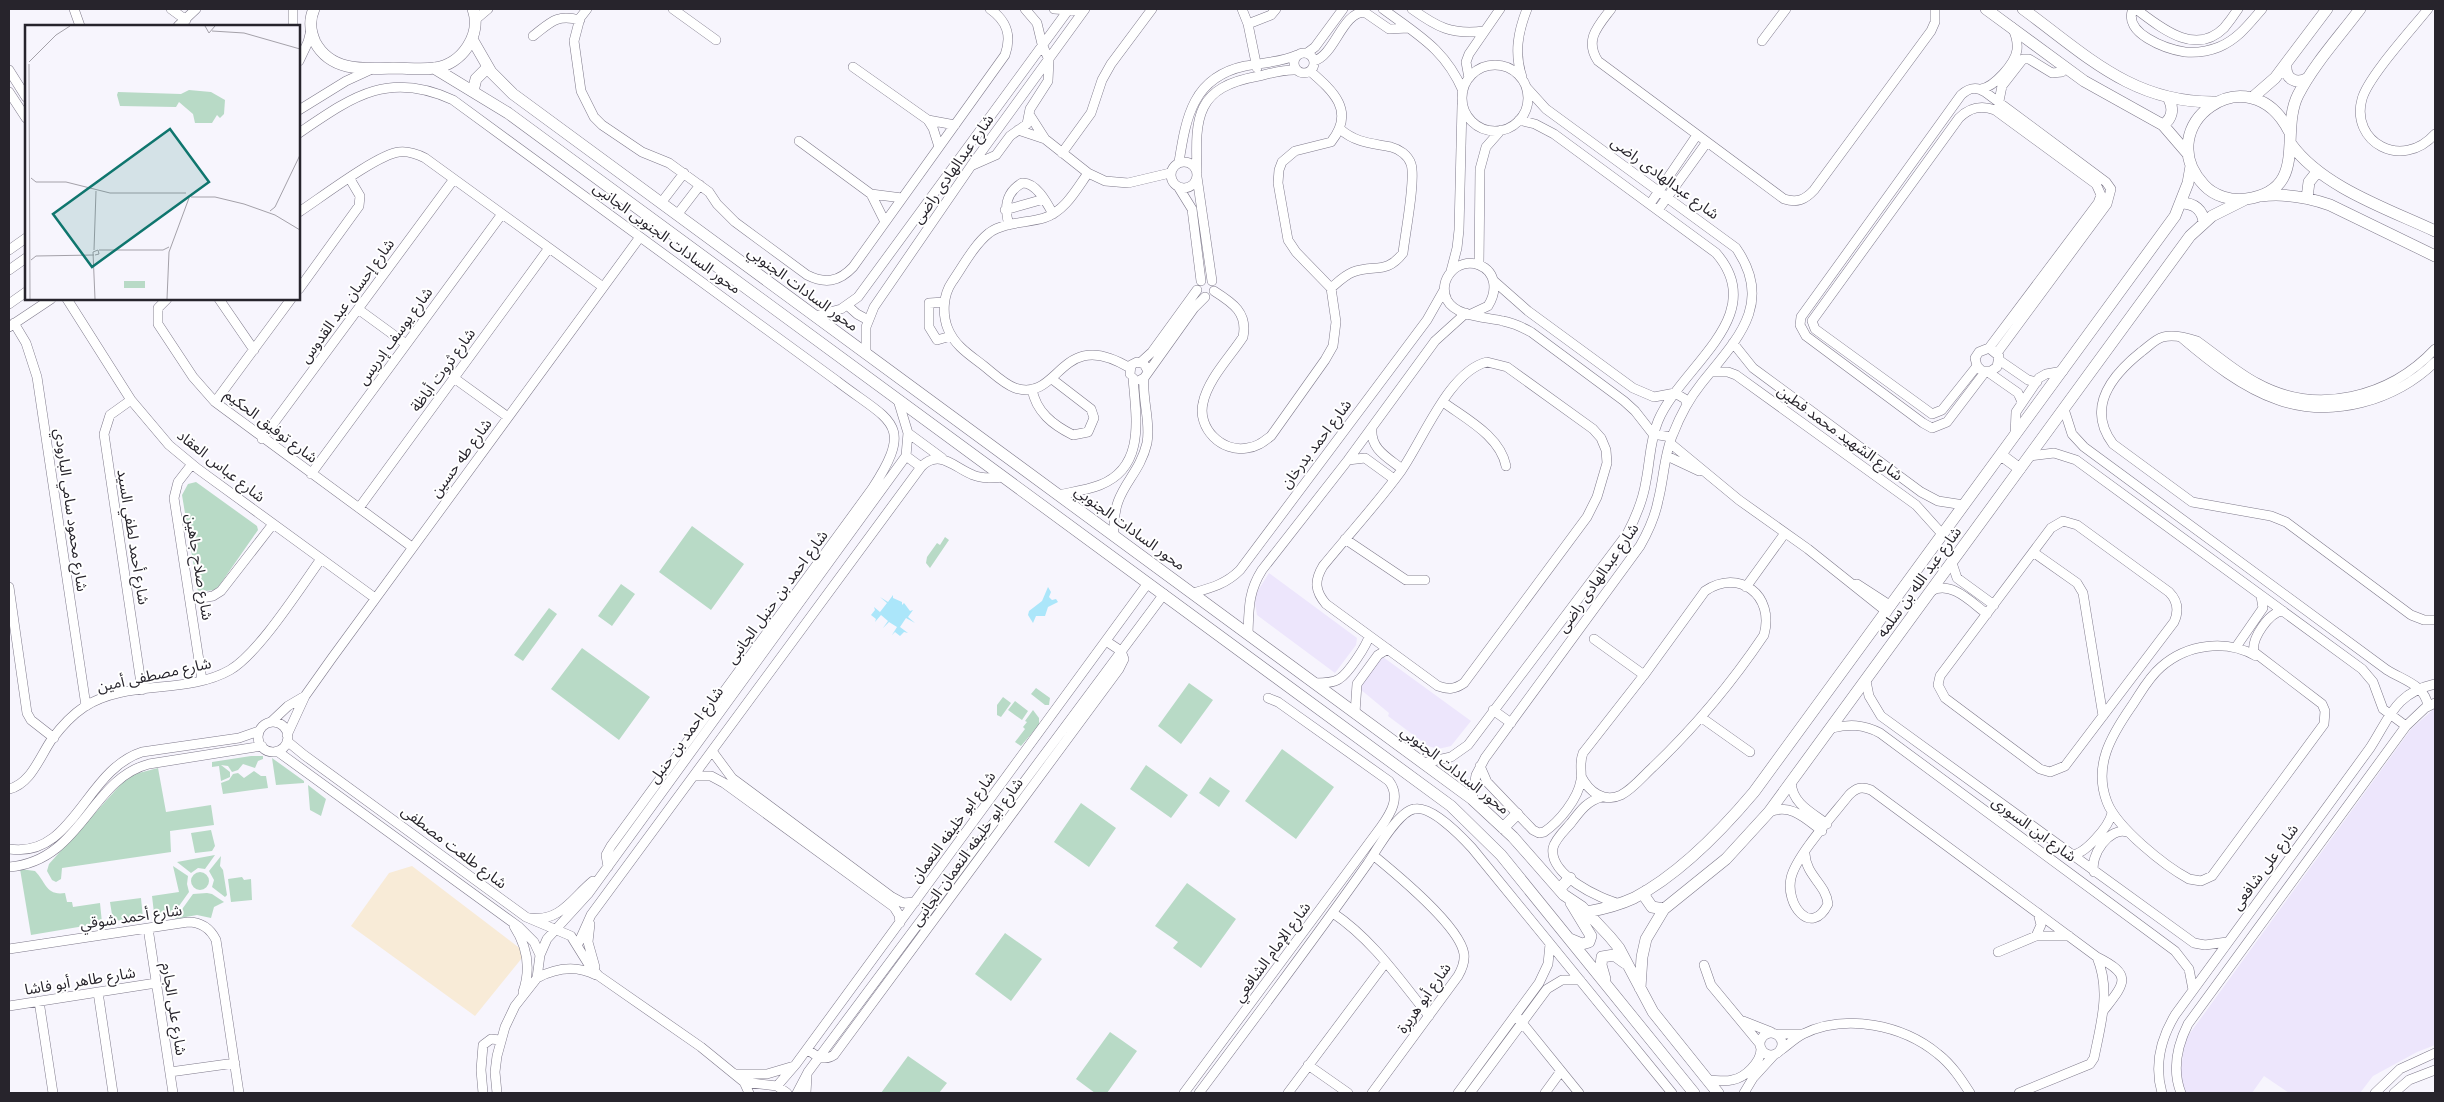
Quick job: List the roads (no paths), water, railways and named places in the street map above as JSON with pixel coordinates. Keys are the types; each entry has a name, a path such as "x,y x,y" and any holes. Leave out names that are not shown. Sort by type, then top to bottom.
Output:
{"main road":[{"path":"314,9 311,16 311,30 319,49 335,62 354,68 434,68 457,59 466,50 472,39 474,12"},
{"path":"1986,9 2099,90 2162,125 2188,154"},
{"path":"2023,9 2110,73 2144,91 2169,99 2194,102 2216,102 2239,96 2252,98 2274,110 2289,131"},
{"path":"2252,98 2275,78 2286,65 2327,9"},
{"path":"2257,197 2269,191 2279,182 2287,170 2291,157 2289,131 2297,98 2308,78 2360,9"},
{"name":"محور السادات الجنوبي","path":"472,39 488,67 507,90 1472,799 1504,828 1558,889 1587,912 1610,937 1653,1012 1718,1093"},
{"path":"2286,65 2286,72 2292,80 2298,82 2308,78"},
{"path":"473,91 476,78 488,67"},
{"name":"محور السادات الجنوبي","path":"434,68 508,113 1451,806 1490,843 1694,1093"},
{"path":"2162,125 2169,119 2172,111 2169,99"},
{"path":"2216,102 2205,109 2194,124 2188,142 2191,166 2206,188 2218,195 2244,200 2276,194 2307,198 2330,205 2434,256"},
{"path":"2291,144 2301,157 2317,172 2435,231"},
{"name":"شارع عبد الله بن سلمه","path":"1587,912 1620,904 1646,890 1714,836 1754,792 2175,216 2181,203 2191,166"},
{"path":"2307,198 2309,182 2317,172"},
{"name":"شارع عبد الله بن سلمه","path":"1640,990 1642,957 1646,939 1664,909 1726,859 1768,812 1832,728 2190,236 2227,206 2244,200"},
{"path":"2181,203 2190,204 2198,209 2204,223"},
{"path":"2001,455 2020,469"},
{"path":"1504,828 1517,814"},
{"path":"1558,889 1570,878"},
{"path":"1646,890 1647,903 1658,909 1664,909"},
{"path":"1570,940 1582,944 1589,942 1591,936 1571,901"},
{"path":"1608,986 1601,965 1602,957 1614,955 1626,964"}],"street":[{"path":"74,9 80,25"},
{"path":"171,9 186,20"},
{"path":"179,25 196,9"},
{"path":"474,12 488,9"},
{"path":"587,9 580,20 574,41 581,91 591,112 602,125 642,152 664,161 684,173 708,192 735,222 816,280 837,280 846,274 1005,55 1009,44 1009,33 1005,22 990,9"},
{"path":"673,9 716,40"},
{"path":"971,166 996,155 1010,136 1027,124 1029,114 1048,81 1049,60 1042,44 1037,23 1025,9"},
{"path":"1054,9 1084,10"},
{"path":"1062,152 1091,113 1102,80 1111,64 1152,9"},
{"path":"1242,9 1248,24 1258,76"},
{"path":"1248,24 1265,13 1276,9"},
{"path":"1018,130 1045,139 1088,173 1106,181 1128,183 1170,172 1179,162 1189,112 1199,94 1210,82 1228,71 1307,53 1315,47 1343,9"},
{"path":"1383,9 1445,58 1454,71 1468,115 1480,126 1490,130 1501,130"},
{"path":"1412,9 1438,27 1456,33 1484,31"},
{"path":"1500,9 1484,31 1466,62 1469,78 1463,96 1459,230 1451,271 1445,280 1444,290 1448,301 1456,310 1517,325 1531,332 1624,401 1635,411 1653,434 1671,440 1706,474 1846,578 1870,591 1889,609"},
{"path":"1479,265 1481,164 1486,147 1501,130 1519,120 1527,105 1524,84 1517,64 1517,45 1520,27 1527,9"},
{"path":"1611,9 1592,38 1593,54 1598,61 1784,199 1792,201 1808,196 1931,31 1935,22 1936,9"},
{"path":"1762,41 1786,9"},
{"path":"2238,9 2224,28 2215,34 2194,39 2184,39 2166,32 2135,9 2131,22 2135,29 2156,44 2187,52 2203,51 2233,39 2246,29 2262,9"},
{"path":"2428,9 2367,87 2360,107 2361,117 2369,136 2386,149 2397,152 2418,149 2435,134"},
{"name":"شارع عبدالهادى راضى","path":"848,306 863,289 1068,10"},
{"name":"شارع عبدالهادى راضى","path":"868,320 971,166 1084,10"},
{"path":"1310,70 1329,88 1340,103 1340,129 1331,142 1288,155 1279,170 1278,182 1291,246 1331,288 1336,322 1333,346 1271,436 1260,444 1246,449 1232,448 1219,442 1209,432 1203,419 1202,405 1207,392 1243,337 1245,328 1240,310 1214,291 1212,281 1197,174 1195,132 1203,107 1210,97 1231,82 1297,70 1304,73 1310,70 1314,61 1322,57 1352,16 1362,11 1389,29 1408,28"},
{"path":"533,36 558,18 565,16 580,20"},
{"path":"1981,89 1998,107 2099,187 2100,199 2074,242 1995,354 1995,370 1986,372 1947,422 1938,427 1927,426 1803,333 1800,321 1962,95 1970,89 1990,87 1997,81 2016,52 2016,37 2012,27"},
{"path":"300,58 308,42 311,30"},
{"path":"2016,52 2022,52 2025,58 2052,73 2062,72 2066,67"},
{"path":"1307,53 1314,61"},
{"path":"1297,55 1294,64 1297,70"},
{"path":"1998,107 2002,86 2025,58"},
{"path":"1469,78 1486,66 1496,65 1516,72 1524,84"},
{"path":"852,67 928,120 933,128 939,147"},
{"path":"300,109 346,81 374,68"},
{"path":"9,70 25,94"},
{"name":"شارع عبدالهادى راضى","path":"1472,799 1480,766 1640,546 1654,517 1671,440 1687,404 1740,334 1750,311 1752,293 1749,272 1736,248 1546,108 1524,84"},
{"name":"محور السادات الجنوبى الجانبى","path":"300,132 352,98 378,90 405,87 430,91 464,106 888,420 896,437"},
{"path":"9,92 25,116"},
{"path":"1998,107 1982,107 1964,113 1812,318 1812,324 1815,329 1929,413 1936,414 1942,410 1977,366 1976,358 1979,352 1995,354 2028,380 2037,382"},
{"path":"1029,114 1045,139"},
{"path":"928,120 954,125"},
{"name":"شارع عبدالهادى راضى","path":"1424,763 1451,757 1468,745 1627,534 1642,500 1653,434 1666,405 1717,338 1733,308 1736,294 1733,279 1727,265 1716,253 1554,134 1535,124 1519,120"},
{"path":"1331,288 1348,274 1355,271 1384,269 1398,260 1403,253 1412,173 1412,166 1403,152 1393,148 1359,142 1340,129"},
{"path":"1650,204 1697,135"},
{"path":"799,142 871,194 885,222"},
{"path":"1658,210 1707,142"},
{"path":"300,211 383,157 400,152 417,154 603,287"},
{"path":"1179,162 1192,164 1197,174"},
{"path":"1170,172 1172,182 1179,188 1192,210 1201,281"},
{"path":"661,203 684,173"},
{"path":"1058,495 1094,487 1114,478 1130,458 1136,440 1133,378 1130,368 1104,356 1082,356 1064,366 1052,379 1032,389 1014,388 960,347 951,336 944,316 944,302 950,284 985,237 992,231 1009,225 1053,214 1068,201 1088,173"},
{"path":"1179,188 1189,187 1197,174"},
{"path":"300,288 359,206 360,196 350,179"},
{"name":"شارع إحسان عبد القدوس","path":"262,439 454,179"},
{"path":"1009,225 1005,210 1008,198 1022,183 1030,184 1044,199 1053,214"},
{"path":"677,215 700,185"},
{"path":"1894,189 1902,195"},
{"path":"871,194 902,198"},
{"path":"1005,210 1044,199"},
{"name":"شارع يوسف إدريس","path":"311,474 502,214"},
{"name":"شارع طه حسين","path":"287,738 305,696 640,237"},
{"path":"11,245 25,238"},
{"name":"شارع ثروت أباظة","path":"359,508 549,248"},
{"path":"9,270 25,259"},
{"path":"1248,634 1250,598 1253,584 1348,460 1435,341 1469,314 1488,306 1493,298 1495,289 1493,280 1488,271 1479,265 1464,264 1451,271"},
{"path":"1130,368 1134,363 1141,362 1152,352 1197,290 1201,281 1206,279 1212,281"},
{"path":"1493,280 1516,302 1632,388 1654,397 1675,393 1685,399 1687,404"},
{"path":"1197,290 1205,297"},
{"name":"شارع احمد بدرخان","path":"1193,593 1219,586 1240,570 1427,320 1444,290"},
{"path":"1133,378 1141,380 1146,375 1194,308 1205,297 1211,296 1214,291"},
{"path":"9,304 25,293"},
{"path":"12,325 50,300"},
{"name":"شارع عباس العقاد","path":"68,300 131,400 159,435 192,464 375,598"},
{"name":"شارع توفيق الحكيم","path":"166,300 158,308 158,324 193,377 215,402 262,439 412,548"},
{"path":"220,300 254,350"},
{"path":"215,402 291,300"},
{"path":"944,302 929,303 928,322 935,340 951,336"},
{"path":"815,316 848,306 868,320 866,354"},
{"path":"1733,308 1750,311"},
{"path":"358,309 406,344"},
{"name":"شارع محمود سامي البارودي","path":"12,325 26,343 37,377 86,706"},
{"path":"2435,362 2400,388 2377,398 2352,405 2327,407 2301,406 2266,392 2197,342 2167,336 2157,340 2130,361 2111,383 2101,408 2101,421 2106,434 2114,444 2192,502 2271,516 2286,522 2411,616 2424,620 2435,620"},
{"name":"شارع الشهيد محمد فطين","path":"1733,343 1753,368 1921,492 1938,500 1964,505"},
{"path":"2266,392 2307,398 2336,399 2364,394 2402,377 2435,349"},
{"path":"1114,536 1117,502 1144,452 1148,430 1144,395 1147,367 1141,362"},
{"path":"1498,363 1508,367 1593,429 1606,450 1607,462 1597,497 1587,517 1464,683 1457,688 1447,689 1438,686 1326,604 1319,596 1316,586 1320,570 1402,469 1443,402 1468,370 1482,364 1498,363"},
{"path":"1857,374 1864,365"},
{"path":"1977,366 2018,393 2022,402"},
{"path":"2015,436 2016,412 2022,402 2037,382 2046,374 2063,371"},
{"name":"شارع الشهيد محمد فطين","path":"1711,372 1728,372 1736,375 1916,506 1943,535"},
{"path":"454,378 508,417"},
{"path":"1874,387 1880,378"},
{"path":"1032,389 1036,407 1046,417 1073,434 1088,432 1094,424 1091,409 1052,379"},
{"name":"شارع أحمد لطفي السيد","path":"131,400 110,415 104,434 142,690"},
{"path":"897,400 908,433 906,456 921,467 932,459 943,459"},
{"path":"1443,402 1494,441 1504,456 1506,466"},
{"path":"2064,409 2072,434 2084,447 2387,670 2418,688 2432,705"},
{"path":"1372,427 1371,436 1379,452 1402,469"},
{"path":"908,433 943,459 978,477 1004,477"},
{"name":"شارع احمد بن حنبل الجانبى","path":"606,870 606,855 611,846 865,507 889,461 896,437"},
{"path":"2030,456 2054,453 2076,460 2368,675 2383,708 2406,726"},
{"name":"شارع احمد بن حنبل","path":"537,978 540,954 555,930 588,894 606,870 731,698 865,507 906,456"},
{"path":"1667,456 1706,474"},
{"path":"1348,460 1365,458 1394,479"},
{"path":"1126,463 1134,470"},
{"name":"شارع صلاح جاهين","path":"192,464 178,482 174,498 202,680"},
{"name":"شارع احمد بن حنبل","path":"578,944 591,915 921,467"},
{"path":"891,477 905,488"},
{"path":"1114,478 1124,486"},
{"path":"2063,521 2072,522 2170,592 2176,601 2177,612 2174,622 2065,766 2050,772 2040,769 1943,696 1938,684 1940,676 1994,605 2054,525 2063,521"},
{"path":"190,600 213,596 221,592 273,524"},
{"path":"1746,587 1785,533"},
{"path":"1345,539 1406,580 1425,580"},
{"path":"2033,552 2077,583 2083,593 2102,716"},
{"name":"شارع مصطفى أمين","path":"9,789 18,786 27,778 54,738 70,719 86,706 105,698 202,680 230,670 246,658 322,559"},
{"path":"1952,563 1957,578 1994,605"},
{"name":"شارع ابو خليفه النعمان","path":"777,1086 796,1064 1114,631 1113,624 1146,582"},
{"path":"1480,766 1486,782 1517,814 1536,832 1542,833 1547,830 1574,799 1581,776 1580,769 1583,753 1644,675 1704,591 1714,585 1725,582 1746,587 1756,593 1766,613 1767,624 1764,635 1702,718 1628,790 1611,797 1602,797 1588,802 1558,839 1553,849 1554,856 1577,885 1594,895 1620,904"},
{"path":"9,586 27,713 31,720 54,738"},
{"path":"1931,591 1936,588 1949,588 1987,614"},
{"name":"شارع ابو خليفه النعمان","path":"797,1093 808,1072 1128,642 1166,596"},
{"path":"2236,647 2263,608 2261,596"},
{"path":"2256,656 2253,644 2272,615 2283,612"},
{"path":"2249,630 2258,636"},
{"path":"1114,631 1128,642"},
{"path":"1315,683 1335,681 1342,677 1366,646 1369,636"},
{"path":"1594,639 1644,675"},
{"path":"1106,641 1122,651"},
{"path":"1366,646 1378,655"},
{"path":"2205,646 2236,647 2256,656 2322,704 2326,718 2320,730 2215,871 2207,879 2195,881 2184,877 2128,832 2112,812 2102,779 2104,756 2112,734 2151,678 2169,660 2193,649 2205,646"},
{"path":"1355,713 1356,687 1378,655 1388,649"},
{"name":"شارع ابو خليفه النعمان الجانبى","path":"819,1058 830,1058 834,1055 1119,669 1124,659 1122,651"},
{"path":"1342,677 1356,687"},
{"path":"743,681 744,690 756,692"},
{"name":"شارع ابن السورى","path":"1866,681 1869,696 1881,716 2094,872 2194,943 2211,945 2227,942"},
{"name":"شارع على شافعى","path":"2162,1093 2158,1071 2162,1042 2171,1022 2227,942 2370,748 2389,714 2400,701 2418,688 2435,684"},
{"name":"شارع طه حسين","path":"272,722 288,706 305,696"},
{"path":"731,698 740,696 745,703 744,708"},
{"path":"1268,698 1278,702 1389,781 1394,788 1394,803 1385,830"},
{"name":"شارع على شافعى","path":"2180,1093 2176,1062 2178,1049 2188,1024 2406,726 2432,705"},
{"path":"1493,710 1511,724"},
{"path":"1702,718 1750,752"},
{"path":"272,722 284,727 287,738 277,751 270,751 262,746 258,739 259,731 263,726 272,722"},
{"name":"شارع ابن السورى","path":"1832,728 1852,724 1871,728 1970,799 2175,951 2189,969 2194,990"},
{"path":"9,849 33,848 52,840 68,824 110,770 128,758 142,752 239,738 259,731"},
{"name":"شارع طلعت مصطفى","path":"287,738 304,755 526,917 555,930 567,933 578,944 589,965 599,976 736,1074 744,1082"},
{"path":"9,868 35,861 56,849 70,836 115,783 134,769 149,764 262,746"},
{"name":"شارع طلعت مصطفى","path":"277,751 511,921 527,934 540,954"},
{"path":"712,751 727,773 739,783 892,897 903,902 915,902"},
{"path":"694,776 711,776 724,783 894,907 899,916 900,923"},
{"path":"1581,776 1593,792 1602,797"},
{"path":"1791,783 1794,795 1800,805 1824,827"},
{"path":"1805,854 1808,869 1827,895 1828,904 1824,912 1818,917 1809,918 1797,911 1791,891 1793,873 1805,854 1824,827 1855,789 1863,787 1871,790 2097,957 2115,966 2122,977 2120,990 2104,1010"},
{"path":"1970,799 1979,787"},
{"path":"1385,830 1408,811 1418,808 1428,811 1453,830 1472,848 1672,1093"},
{"path":"1768,812 1782,808 1789,809 1824,827"},
{"path":"2071,855 2083,853 2106,825 2112,812"},
{"name":"شارع الإمام الشافعي","path":"1199,1093 1333,913 1373,855 1385,830"},
{"name":"شارع الإمام الشافعي","path":"1184,1093 1385,830"},
{"path":"1547,830 1558,839"},
{"path":"2094,872 2093,859 2111,835 2119,831 2128,832"},
{"path":"953,850 966,860"},
{"name":"شارع أبو هريرة","path":"1372,1093 1458,976 1463,966 1464,954 1461,944 1417,893 1373,855"},
{"path":"526,917 544,918 562,912 588,885 606,870"},
{"path":"2099,894 2108,882"},
{"path":"588,894 592,900 601,902"},
{"path":"1333,913 1362,935 1429,1016"},
{"path":"2036,936 2040,925 2038,913"},
{"path":"591,915 589,949 599,976"},
{"path":"497,1093 495,1072 500,1040 526,986 528,963 522,941 511,921"},
{"name":"شارع أحمد شوقي","path":"9,949 195,922 208,928 213,934 218,947 240,1093"},
{"name":"شارع على الجارم","path":"148,928 173,1093"},
{"path":"1998,952 2036,936 2070,936"},
{"path":"1458,1093 1544,974 1550,954 1550,944"},
{"path":"2019,1093 2084,1069 2094,1058 2104,1010 2105,983 2097,957"},
{"path":"1288,1093 1386,962"},
{"path":"1704,965 1711,985 1764,1053 1778,1052"},
{"name":"شارع طلعت مصطفى","path":"537,978 564,969 584,970 599,976"},
{"path":"522,996 537,978"},
{"path":"1470,1093 1522,1022 1554,983 1571,978 1580,980"},
{"name":"شارع طاهر أبو فاشا","path":"9,1006 156,983"},
{"path":"98,992 113,1093"},
{"path":"39,1001 53,1093"},
{"path":"1515,1016 1522,1022 1579,1093"},
{"path":"1740,1020 1774,1033 1783,1041 1778,1052"},
{"path":"1708,1080 1732,1080 1756,1063 1764,1034 1802,1034 1839,1025 1860,1024 1902,1033 1921,1042 1939,1055 1954,1070 1970,1093"},
{"path":"1233,1027 1243,1035"},
{"path":"1744,1093 1753,1078 1778,1052 1802,1034"},
{"path":"483,1093 481,1070 483,1045 491,1039 500,1040"},
{"path":"807,1049 819,1058"},
{"path":"2375,1093 2400,1069 2435,1053"},
{"path":"170,1072 235,1063"},
{"path":"736,1074 767,1074 796,1064"},
{"path":"1308,1064 1348,1093"},
{"path":"2394,1093 2408,1080 2435,1070"},
{"path":"806,1093 808,1072"},
{"path":"1545,1093 1561,1072"},
{"path":"748,1093 744,1082 777,1086 787,1093"}],"water":[{"path":"1048,587 1051,592 1049,597 1052,600 1056,599 1058,602 1048,607 1045,616 1036,616 1033,623 1028,615 1029,611 1042,601"},
{"path":"893,595 893,598 902,602 902,605 904,603 910,611 913,610 908,617 915,623 906,618 900,627 908,633 904,632 900,636 895,632 892,635 897,627 889,622 883,628 888,621 881,615 875,622 876,619 871,615 875,610 874,607 880,612 887,603 880,597 888,602"}]}
